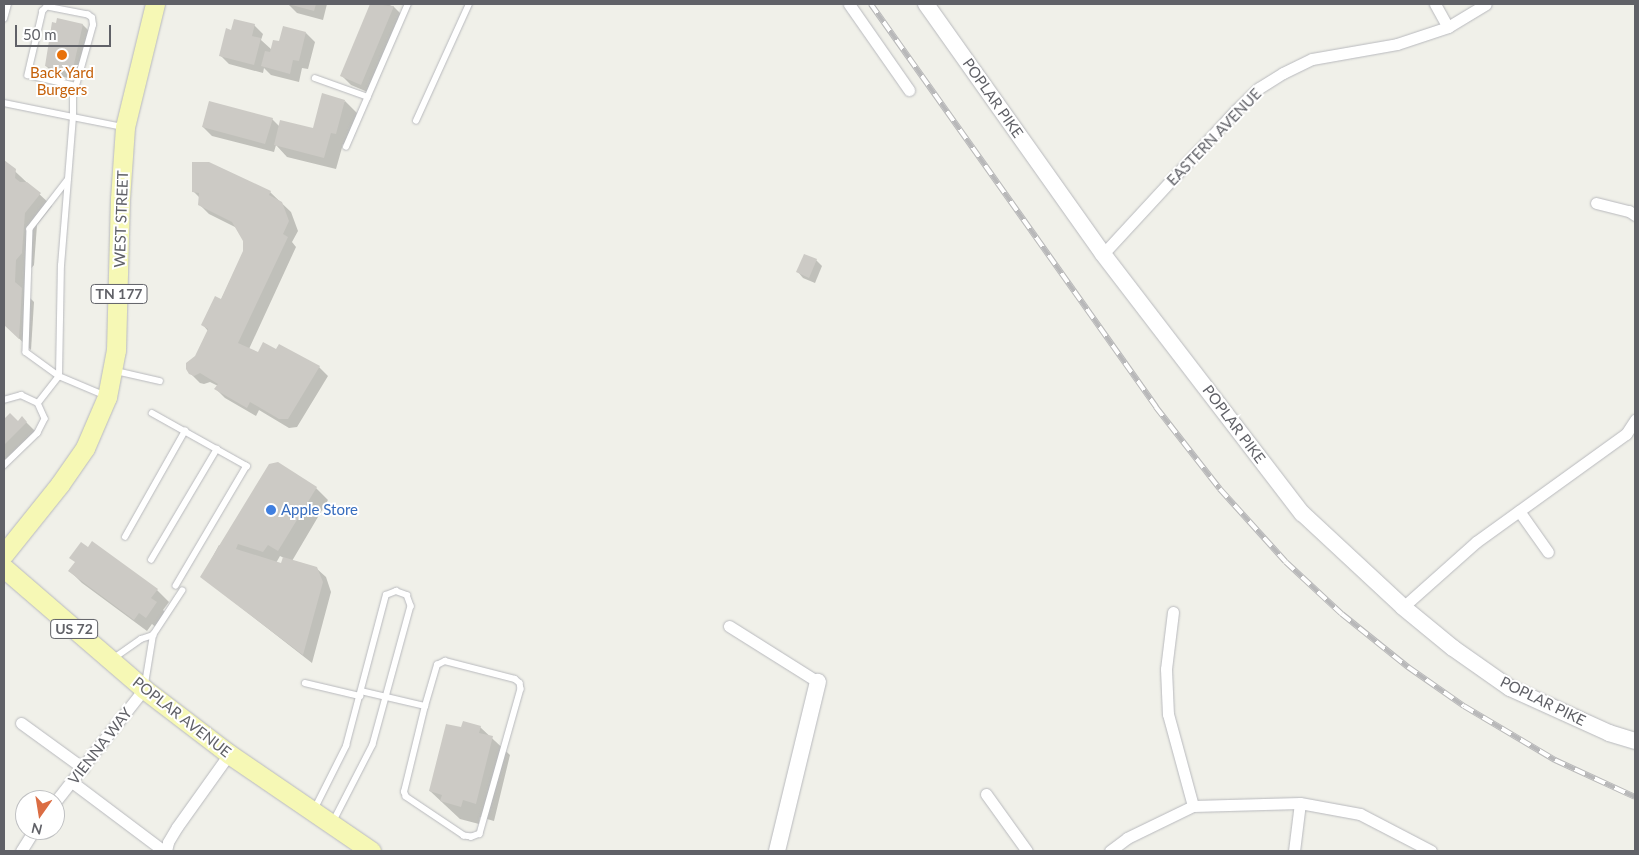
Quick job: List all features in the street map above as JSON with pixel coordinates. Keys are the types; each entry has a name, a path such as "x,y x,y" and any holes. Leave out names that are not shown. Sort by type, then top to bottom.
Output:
{"main road":[{"name":"WEST STREET","path":"4,554 60,484 84,448 107,396 116,350 120,199 125,128 155,4"},
{"name":"POPLAR PIKE","path":"926,4 1103,254 1302,513 1403,607 1453,648 1510,688 1609,733 1635,741"},
{"name":"POPLAR AVENUE","path":"4,568 144,689 229,754 371,851"},
{"path":"777,851 818,682"}],"street":[{"path":"849,4 909,90"},
{"path":"1435,4 1448,27"},
{"name":"EASTERN AVENUE","path":"1103,254 1235,111 1267,83 1312,59 1397,44 1448,27 1486,4"},
{"path":"1596,203 1629,211 1635,215"},
{"path":"1403,607 1476,542 1626,434 1635,420"},
{"path":"1519,511 1548,552"},
{"path":"1174,612 1166,669 1168,714 1193,806"},
{"path":"729,626 818,682"},
{"name":"VIENNA WAY","path":"65,790 144,689"},
{"path":"21,723 83,768"},
{"path":"72,782 165,851 177,827 229,754"},
{"path":"986,794 1027,851"},
{"path":"1294,851 1300,804"},
{"path":"1110,851 1128,838 1193,806 1300,804 1360,814 1431,851"},
{"path":"21,851 28,840"}],"lane":[{"path":"4,19 8,4"},
{"path":"346,148 408,4"},
{"path":"416,121 469,4"},
{"path":"38,404 59,376 62,266 73,96 76,86 93,25 92,18 88,15 47,7 43,11 28,75 76,86"},
{"path":"315,78 368,98"},
{"path":"4,103 125,128"},
{"path":"68,180 30,229 26,352 59,376 107,396"},
{"path":"113,370 160,381"},
{"path":"4,400 21,394 38,404 45,419 38,433 4,466"},
{"path":"152,413 247,466 176,586"},
{"path":"125,537 185,431"},
{"path":"151,560 217,449"},
{"path":"144,689 153,635 182,591"},
{"path":"313,812 346,746 386,595 396,591 407,595 411,606 373,745 332,825"},
{"path":"111,661 141,639 153,635"},
{"path":"445,661 515,679 520,683 520,689 480,834 472,837 464,836 406,797 404,792 425,706 437,665 440,662 445,661"},
{"path":"305,683 425,706"}],"building":[{"path":"288,4 316,4 314,11"},
{"path":"370,4 394,6 361,85 340,76"},
{"name":"Back Yard Burgers","path":"57,18 83,24 72,73 45,66 52,22 56,23"},
{"path":"234,19 255,24 252,36 261,38 254,65 219,56 226,28 231,30"},
{"path":"283,26 306,32 299,61 293,60 290,74 261,66 265,51 270,52 273,40 279,41"},
{"path":"322,93 345,100 336,134 331,133 324,158 274,145 280,120 313,128"},
{"path":"209,101 273,118 265,144 202,127"},
{"path":"4,160 16,169 15,178 20,182 27,182 41,193 25,213 22,253 16,260 15,282 22,288 19,339 4,325"},
{"path":"192,162 209,162 271,191 269,195 282,202 289,221 283,234 288,237 238,343 258,352 263,342 276,349 279,344 320,366 288,419 279,419 250,402 247,408 214,389 218,384 200,373 194,376 189,374 186,369 186,363 195,356 208,329 201,325 215,296 221,299 243,251 243,241 232,222 198,205 199,193 192,192"},
{"path":"804,254 817,259 809,278 796,272"},
{"path":"10,413 18,421 22,416 27,422 4,445 4,419"},
{"path":"278,462 317,487 278,551 268,545 263,552 238,544 236,549 281,563 283,557 317,567 323,582 303,655 200,577 269,464"},
{"path":"92,541 158,589 151,598 157,602 146,618 139,613 134,620 68,571 75,562 69,558 81,542 88,547"},
{"path":"463,721 481,726 479,733 493,736 476,804 463,800 461,807 440,801 442,795 429,791 446,724 461,727"}],"railway":[{"path":"871,4 1156,407 1220,489 1286,562 1342,614 1408,667 1464,706 1555,760 1635,797"}],"place":[{"name":"Back Yard Burgers","path":"62,55"},
{"name":"Apple Store","path":"271,510"}]}
